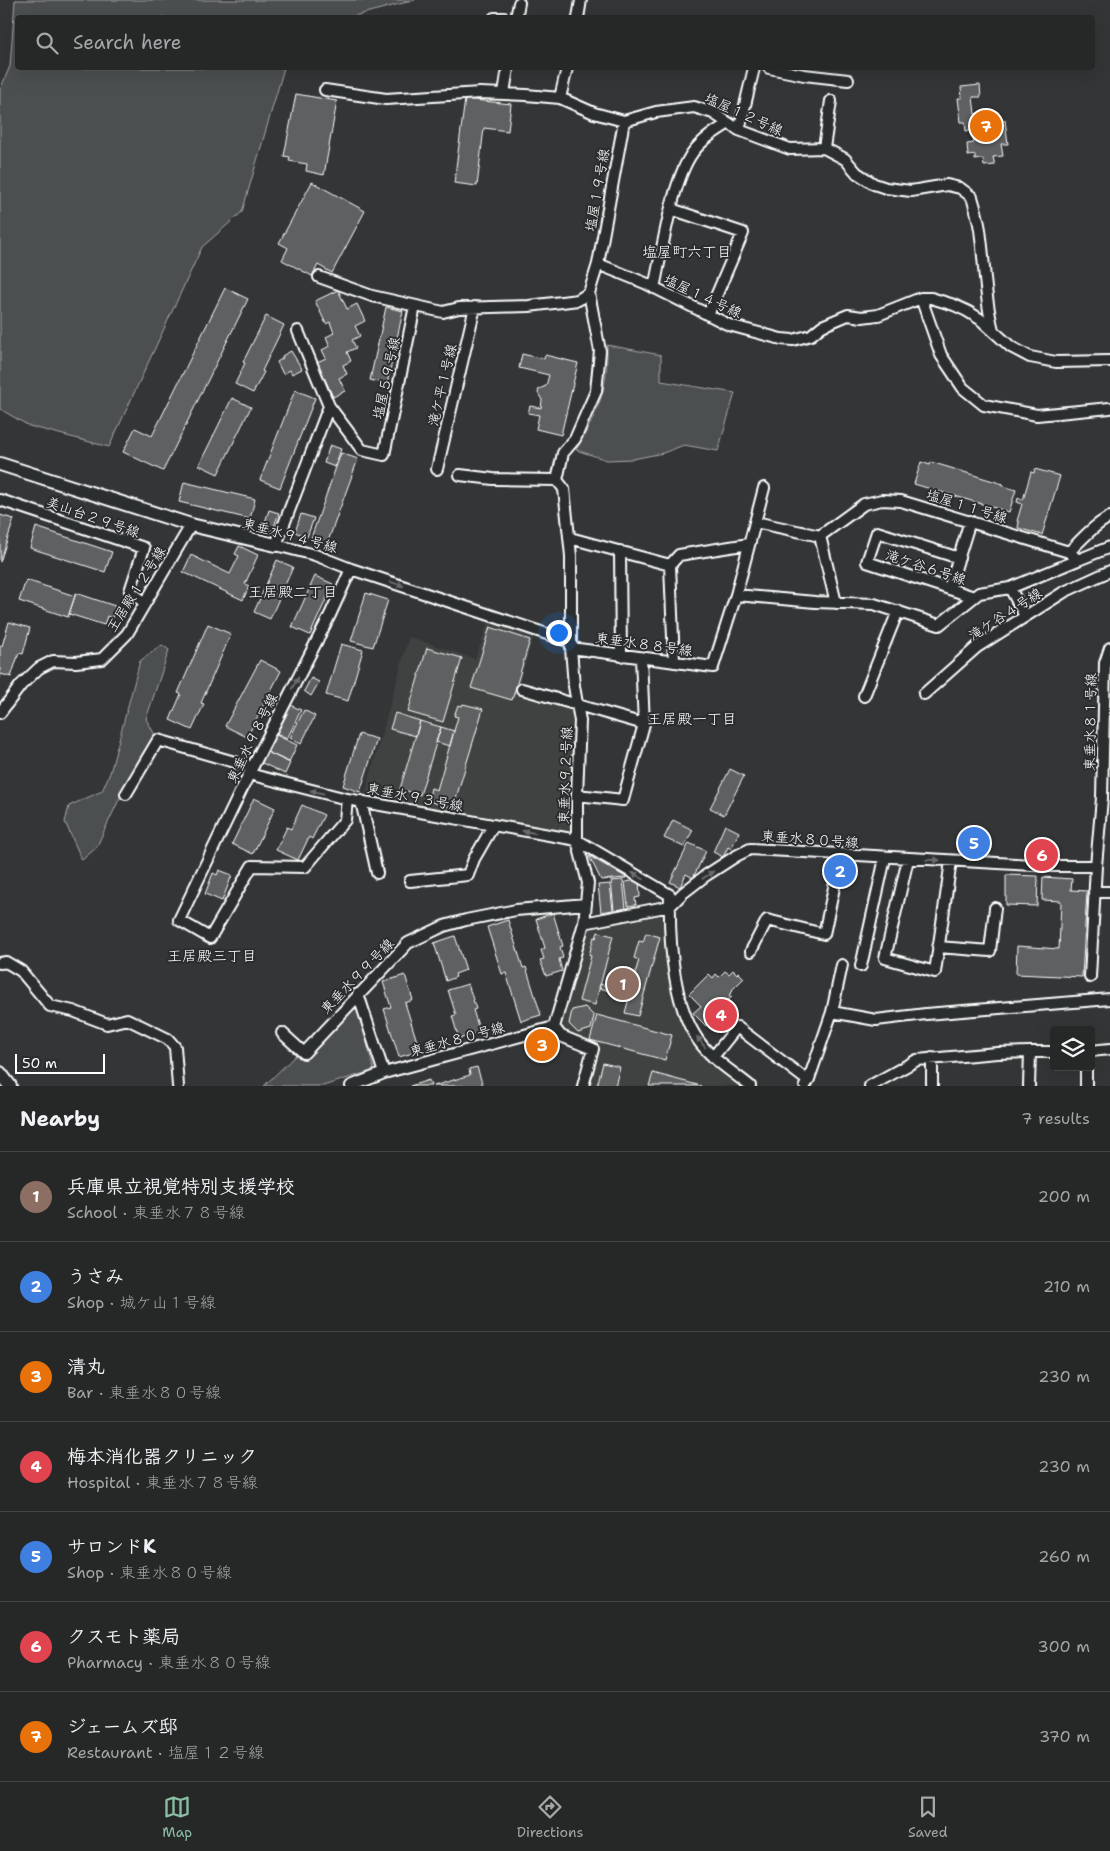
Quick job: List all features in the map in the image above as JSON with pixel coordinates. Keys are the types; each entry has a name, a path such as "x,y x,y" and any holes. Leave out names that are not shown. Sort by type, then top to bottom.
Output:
{"street":[{"path":"578,15 581,0"},
{"path":"517,15 519,3"},
{"path":"504,93 508,70"},
{"path":"560,98 567,70"},
{"path":"739,130 754,70"},
{"path":"779,70 848,80"},
{"path":"325,90 386,99 480,93 560,98 594,113 624,121"},
{"path":"831,101 824,148 845,159 856,173 874,184 886,188 911,191 947,184 960,188 972,197 981,237 988,311 994,330"},
{"name":"塩屋１２号線","path":"624,121 656,112 694,107 713,113 739,130 790,149 824,148"},
{"name":"塩屋１９号線","path":"598,264 624,121"},
{"path":"654,288 671,209 681,175 693,152 708,136 729,122"},
{"path":"671,209 743,232 708,315"},
{"path":"460,475 493,479 557,480 563,453 575,439 596,391 600,351 589,293 598,264"},
{"name":"塩屋１４号線","path":"598,264 654,288 729,325 766,336 793,340 810,335 822,326 848,315 862,317 878,315 921,298"},
{"path":"319,277 372,296 443,312 459,308 529,306 578,300 589,293"},
{"path":"1110,361 1056,362 1030,357 1011,347 980,319 954,305 931,298 921,298 941,355 963,388 984,405 1037,415 1110,408"},
{"name":"塩屋５９号線","path":"329,406 362,450 384,455 415,306"},
{"name":"滝ケ平１号線","path":"437,469 475,307"},
{"path":"276,545 329,406 298,331"},
{"name":"東垂水９４号線","path":"0,464 191,525 315,555 571,645"},
{"name":"東垂水９２号線","path":"557,480 564,489 570,538 571,645 580,721 577,840 588,883 584,923"},
{"path":"764,488 736,595 874,604 939,624 979,593 1010,588 1110,547"},
{"name":"美山台２９号線","path":"0,500 144,548 130,591 145,603"},
{"name":"塩屋１１号線","path":"820,536 864,504 882,500 900,500 1070,552 1078,560"},
{"path":"1070,552 1085,536 1110,517"},
{"path":"949,588 970,521"},
{"path":"755,522 820,536 836,603"},
{"name":"王居殿１２号線","path":"0,713 21,685 39,668 53,661 76,662 102,659 127,634 191,525"},
{"name":"滝ケ谷６号線","path":"959,558 877,532 867,562 974,597"},
{"path":"570,538 670,565"},
{"path":"674,662 670,565 679,555 749,544"},
{"path":"620,552 621,656"},
{"name":"東垂水９８号線","path":"347,798 345,820 305,867 252,866 210,938 179,920 351,569"},
{"name":"滝ケ谷４号線","path":"924,694 976,647 1064,592 1110,571"},
{"path":"1010,588 1025,616"},
{"name":"東垂水８８号線","path":"571,645 621,656 713,667 736,595"},
{"path":"864,696 898,611"},
{"name":"東垂水８１号線","path":"1106,798 1105,663 1110,648"},
{"path":"577,795 623,800 644,724 641,658"},
{"path":"522,689 644,724"},
{"name":"東垂水９３号線","path":"126,794 158,740 347,798 577,840"},
{"path":"1090,977 1096,866 1106,798"},
{"path":"361,801 377,872"},
{"path":"410,881 468,875 474,859 493,826"},
{"path":"577,840 670,895 676,981 684,1011 698,1040 713,1057 750,1086"},
{"name":"東垂水８０号線","path":"670,906 683,893 706,876 750,849 886,858 1051,866 1096,866"},
{"path":"751,951 767,920 824,934 841,855"},
{"path":"861,966 886,858"},
{"path":"908,859 885,958 935,972 950,861"},
{"path":"1094,892 1110,892"},
{"name":"東垂水９９号線","path":"282,1033 304,1053 408,943 444,926 516,910 586,904"},
{"path":"583,1086 593,1049 561,1036 554,1027 584,923 670,906"},
{"path":"938,947 990,951 995,908"},
{"path":"3,963 21,971 50,1006 73,1011 107,1024 127,1019 168,1040 175,1047 178,1086"},
{"path":"713,1057 737,1027 806,1084 832,1012 842,965"},
{"path":"358,994 384,1074"},
{"path":"832,1012 876,1020 926,1014 1110,999"},
{"name":"東垂水８０号線","path":"350,1086 384,1074 554,1027"},
{"path":"1095,1051 1110,1049"},
{"path":"870,1086 917,1060 997,1052 1050,1052"},
{"path":"1029,1086 1030,1052"},
{"path":"932,1058 932,1086"},
{"path":"1086,1071 1086,1086"},
{"path":"0,1073 10,1086"}],"shaded area":[{"path":"15,0 415,0 358,15 15,15 15,70 283,70 242,212 202,247 109,447 29,426 0,409 0,90 10,66"},
{"path":"607,345 661,355 661,381 735,393 718,451 684,445 663,453 633,459 607,460 576,450 589,426 603,390 606,377"},
{"path":"489,621 534,635 519,684 569,700 576,725 569,835 364,798 409,637 475,659"},
{"path":"162,645 169,650 146,719 155,735 125,787 96,848 82,860 65,822 69,806 102,791 110,773 140,661"},
{"path":"664,914 676,1007 698,1050 705,1058 741,1086 586,1086 596,1047 561,1030 589,928"},
{"path":"355,1003 374,1070 323,1086 264,1086 297,1054 303,1059"}],"building":[{"path":"980,85 981,97 973,97 975,114 998,112 999,120 1005,120 1008,144 1001,144 1003,156 993,157 995,165 984,166 983,159 975,160 975,155 968,156 967,144 974,143 972,130 966,131 965,122 961,122 958,98 962,98 961,87"},
{"path":"296,94 337,101 324,175 306,171 307,164 289,161 290,157 284,156"},
{"path":"465,99 511,104 508,131 484,128 477,186 454,183"},
{"path":"312,182 365,211 332,273 318,265 312,276 282,260 288,248 279,243"},
{"path":"225,288 248,299 163,471 123,452 135,428 152,436"},
{"path":"338,290 347,309 357,304 365,321 355,326 360,336 352,340 356,348 347,352 351,361 343,365 347,374 339,378 345,391 333,397 317,362 326,358 322,350 330,346 326,337 334,333 330,322 326,324 315,301"},
{"path":"386,307 403,311 387,384 370,380"},
{"path":"266,316 284,325 253,393 235,384 245,363 243,362"},
{"path":"291,351 302,369 292,374 290,370 283,374 277,362 283,358 282,356"},
{"path":"522,354 544,359 545,355 578,363 561,435 536,429 539,415 528,413 530,406 541,408 542,400 538,393 539,389 546,386 549,375 519,368"},
{"path":"295,390 315,398 280,488 260,480"},
{"path":"232,398 251,407 218,474 199,465"},
{"path":"330,445 341,449 335,467 324,463"},
{"path":"341,453 358,459 327,544 311,538"},
{"path":"921,462 930,465 931,462 1003,484 1003,486 1016,490 1009,512 914,484"},
{"path":"1035,469 1060,476 1042,535 1018,528 1019,522 1017,521 1022,504 1017,502 1018,498 1023,500 1031,472 1034,473"},
{"path":"184,482 255,499 250,519 179,502"},
{"path":"269,510 279,513 272,532 263,528"},
{"path":"301,514 314,518 307,537 295,532"},
{"path":"0,515 14,519 0,562"},
{"path":"36,527 112,552 105,572 30,548"},
{"path":"239,546 258,555 245,584 249,586 243,600 183,572 191,555 230,574 239,556 235,554"},
{"path":"277,560 293,567 270,619 254,612"},
{"path":"315,576 333,584 310,635 292,627"},
{"path":"26,580 75,596 68,617 19,601"},
{"path":"76,593 115,606 112,618 107,616 104,625 69,614"},
{"path":"366,593 388,600 373,647 351,641"},
{"path":"9,622 30,628 23,654 19,653 11,677 1,674 0,678 0,645 2,646"},
{"path":"208,624 231,634 201,703 204,704 192,730 170,720 181,694 178,693"},
{"path":"490,627 530,640 512,700 471,688"},
{"path":"341,644 363,650 348,701 326,695"},
{"path":"427,648 462,658 443,722 408,712"},
{"path":"260,660 281,671 247,737 225,726"},
{"path":"311,678 319,682 311,696 304,691"},
{"path":"288,704 301,710 287,739 274,733"},
{"path":"463,704 483,709 453,808 428,801 431,788 437,790 458,717 454,716 458,705 462,706"},
{"path":"304,710 315,716 301,744 290,738"},
{"path":"395,713 420,721 416,736 390,729"},
{"path":"420,721 441,727 420,795 400,789"},
{"path":"441,727 454,731 450,746 436,742"},
{"path":"274,734 297,745 289,762 265,751"},
{"path":"359,734 377,739 360,792 343,786"},
{"path":"265,751 290,763 285,774 260,762"},
{"path":"730,769 744,776 724,815 710,808"},
{"path":"254,798 275,808 253,854 232,844"},
{"path":"302,805 324,815 312,839 309,837 298,860 276,850 287,827 291,829"},
{"path":"673,820 693,830 684,847 664,838"},
{"path":"725,825 739,832 731,849 728,847 723,857 713,852"},
{"path":"689,843 706,851 693,878 686,874 680,887 670,882"},
{"path":"589,856 626,877 626,878 601,880"},
{"path":"219,870 232,875 222,901 205,894 213,873 217,875"},
{"path":"1006,875 1038,876 1037,906 1006,905"},
{"path":"1043,877 1072,879 1071,890 1087,891 1082,977 1016,974 1017,946 1059,949 1061,901 1042,900"},
{"path":"623,880 626,909 614,910 611,881"},
{"path":"639,880 640,897 635,898 636,905 628,906 625,882"},
{"path":"610,884 613,910 601,912 598,885"},
{"path":"553,913 563,946 560,947 563,958 559,959 562,971 546,976 540,960 544,959 541,950 545,948 536,919"},
{"path":"508,920 523,968 526,967 541,1015 521,1021 506,973 502,974 487,927"},
{"path":"598,932 613,936 595,1005 579,1001 591,956 589,955 594,937 596,938"},
{"path":"646,933 660,937 638,1016 625,1013 629,998 618,995 624,975 634,977 639,960 634,958 639,941 643,942"},
{"path":"455,936 466,970 455,974 456,977 446,981 434,943"},
{"path":"733,970 744,978 729,995 732,997 727,1001 729,1003 706,1026 693,1013 701,1006 689,994 709,974 713,978 716,974 719,977 725,971 729,974"},
{"path":"405,975 413,1000 405,1003 420,1051 399,1057 384,1009 391,1007 383,982"},
{"path":"468,984 476,1009 473,1010 480,1032 459,1039 452,1016 456,1015 448,990"},
{"path":"600,984 620,989 619,993 599,988"},
{"path":"585,1007 594,1016 591,1029 578,1033 569,1024 572,1010"},
{"path":"597,1015 672,1035 665,1060 590,1040"},
{"path":"603,1063 620,1067 615,1086 597,1086"},
{"path":"477,1067 483,1086 434,1086 470,1075 469,1069"},
{"path":"653,1073 701,1086 649,1086"},
{"path":"429,1080 431,1086 410,1086"}],"place":[{"name":"ジェームズ邸","path":"986,126"},
{"name":"サロンドK","path":"974,843"},
{"name":"クスモト薬局","path":"1042,855"},
{"name":"うさみ","path":"840,871"},
{"name":"兵庫県立視覚特別支援学校","path":"623,984"},
{"name":"梅本消化器クリニック","path":"721,1015"},
{"name":"清丸","path":"542,1045"}],"district":[{"name":"塩屋町六丁目","path":"687,252"},
{"name":"王居殿二丁目","path":"293,592"},
{"name":"王居殿一丁目","path":"692,719"},
{"name":"王居殿三丁目","path":"212,956"}]}
